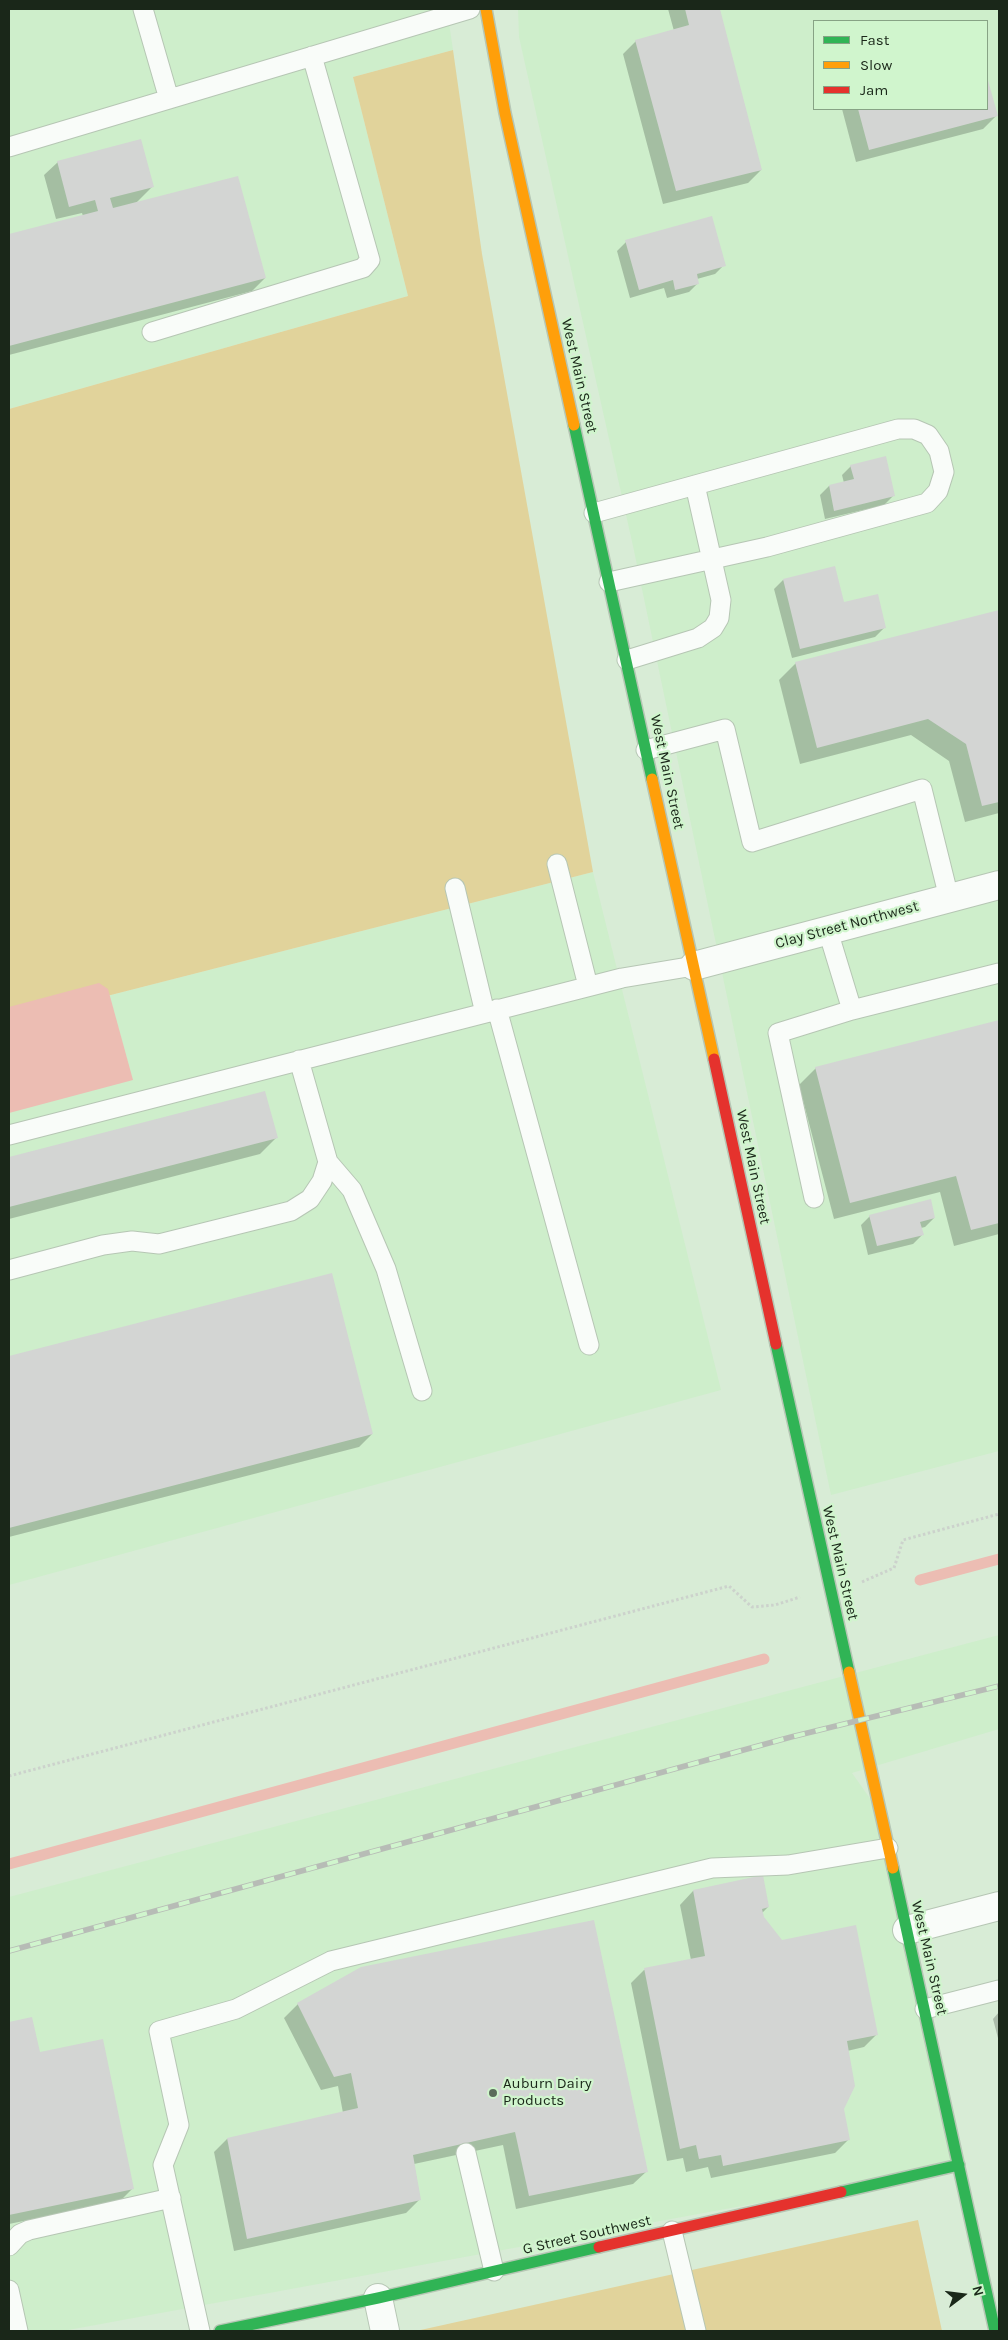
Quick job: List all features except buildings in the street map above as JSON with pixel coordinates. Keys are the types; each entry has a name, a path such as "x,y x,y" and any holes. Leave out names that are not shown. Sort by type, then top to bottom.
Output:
{"main road":[{"name":"West Main Street","path":"486,9 505,113 610,582 792,1420 925,2009 995,2331"},
{"name":"G Street Southwest","path":"220,2331 378,2298 959,2165"}],"street":[{"name":"Clay Street Northwest","path":"694,966 999,885"},
{"path":"907,1930 999,1906"},
{"path":"378,2298 385,2331"}],"lane":[{"path":"143,9 169,99"},
{"path":"9,147 470,9"},
{"path":"152,332 363,268 370,260 312,56"},
{"path":"594,513 898,430 914,429 928,435 939,451 944,472 938,491 927,504 768,547 610,582"},
{"path":"627,660 698,638 713,628 719,618 721,600 695,485"},
{"path":"646,750 725,729 752,842 922,788 949,898"},
{"path":"557,864 588,986"},
{"path":"455,888 589,1345"},
{"path":"828,930 852,1010"},
{"path":"9,1135 588,986 622,978 694,966"},
{"path":"814,1198 778,1033 852,1010 999,973"},
{"path":"299,1060 328,1162 352,1190 386,1269 422,1391"},
{"path":"9,1270 103,1245 132,1241 159,1244 291,1211 310,1199 322,1182 328,1162"},
{"path":"200,2331 163,2164 180,2124 159,2031 236,2009 332,1961 712,1868 788,1865 888,1848"},
{"path":"925,2009 999,1990"},
{"path":"466,2153 494,2271"},
{"path":"9,2246 20,2234 29,2230 171,2198"},
{"path":"672,2231 696,2331"},
{"path":"9,2290 18,2331"}],"path":[{"path":"859,1583 868,1581 894,1568 903,1540 999,1514"},
{"path":"9,1776 729,1586 752,1607 775,1605 805,1596"}],"shaded area":[{"path":"9,9 447,9 453,50 353,77 408,296 9,409"},
{"path":"518,9 999,9 999,1451 831,1495 633,546 519,37"},
{"path":"453,50 482,254 593,872 9,1021 9,409 408,296 353,77"},
{"path":"593,872 721,1390 9,1585 9,1021"},
{"path":"99,983 108,989 133,1080 9,1113 9,1007"},
{"path":"999,1635 999,1729 852,1773 881,1814 959,2166 63,2331 9,2331 9,1897"},
{"path":"918,2220 942,2331 416,2331"}],"waterway":[{"path":"920,1580 999,1559"},
{"path":"9,1864 764,1659"}],"railway":[{"path":"9,1951 791,1737 999,1686"}],"traffic: fast":[{"path":"574,425 652,779"},
{"path":"776,1344 849,1672"},
{"path":"893,1868 995,2331"},
{"path":"841,2192 959,2165"},
{"path":"220,2331 378,2298 599,2247"}],"traffic: slow":[{"path":"486,9 505,113 574,425"},
{"path":"652,779 714,1059"},
{"path":"849,1672 893,1868"}],"traffic: jam":[{"path":"714,1059 776,1344"},
{"path":"599,2247 841,2192"}],"place":[{"name":"Auburn Dairy Products","path":"493,2093"}]}
